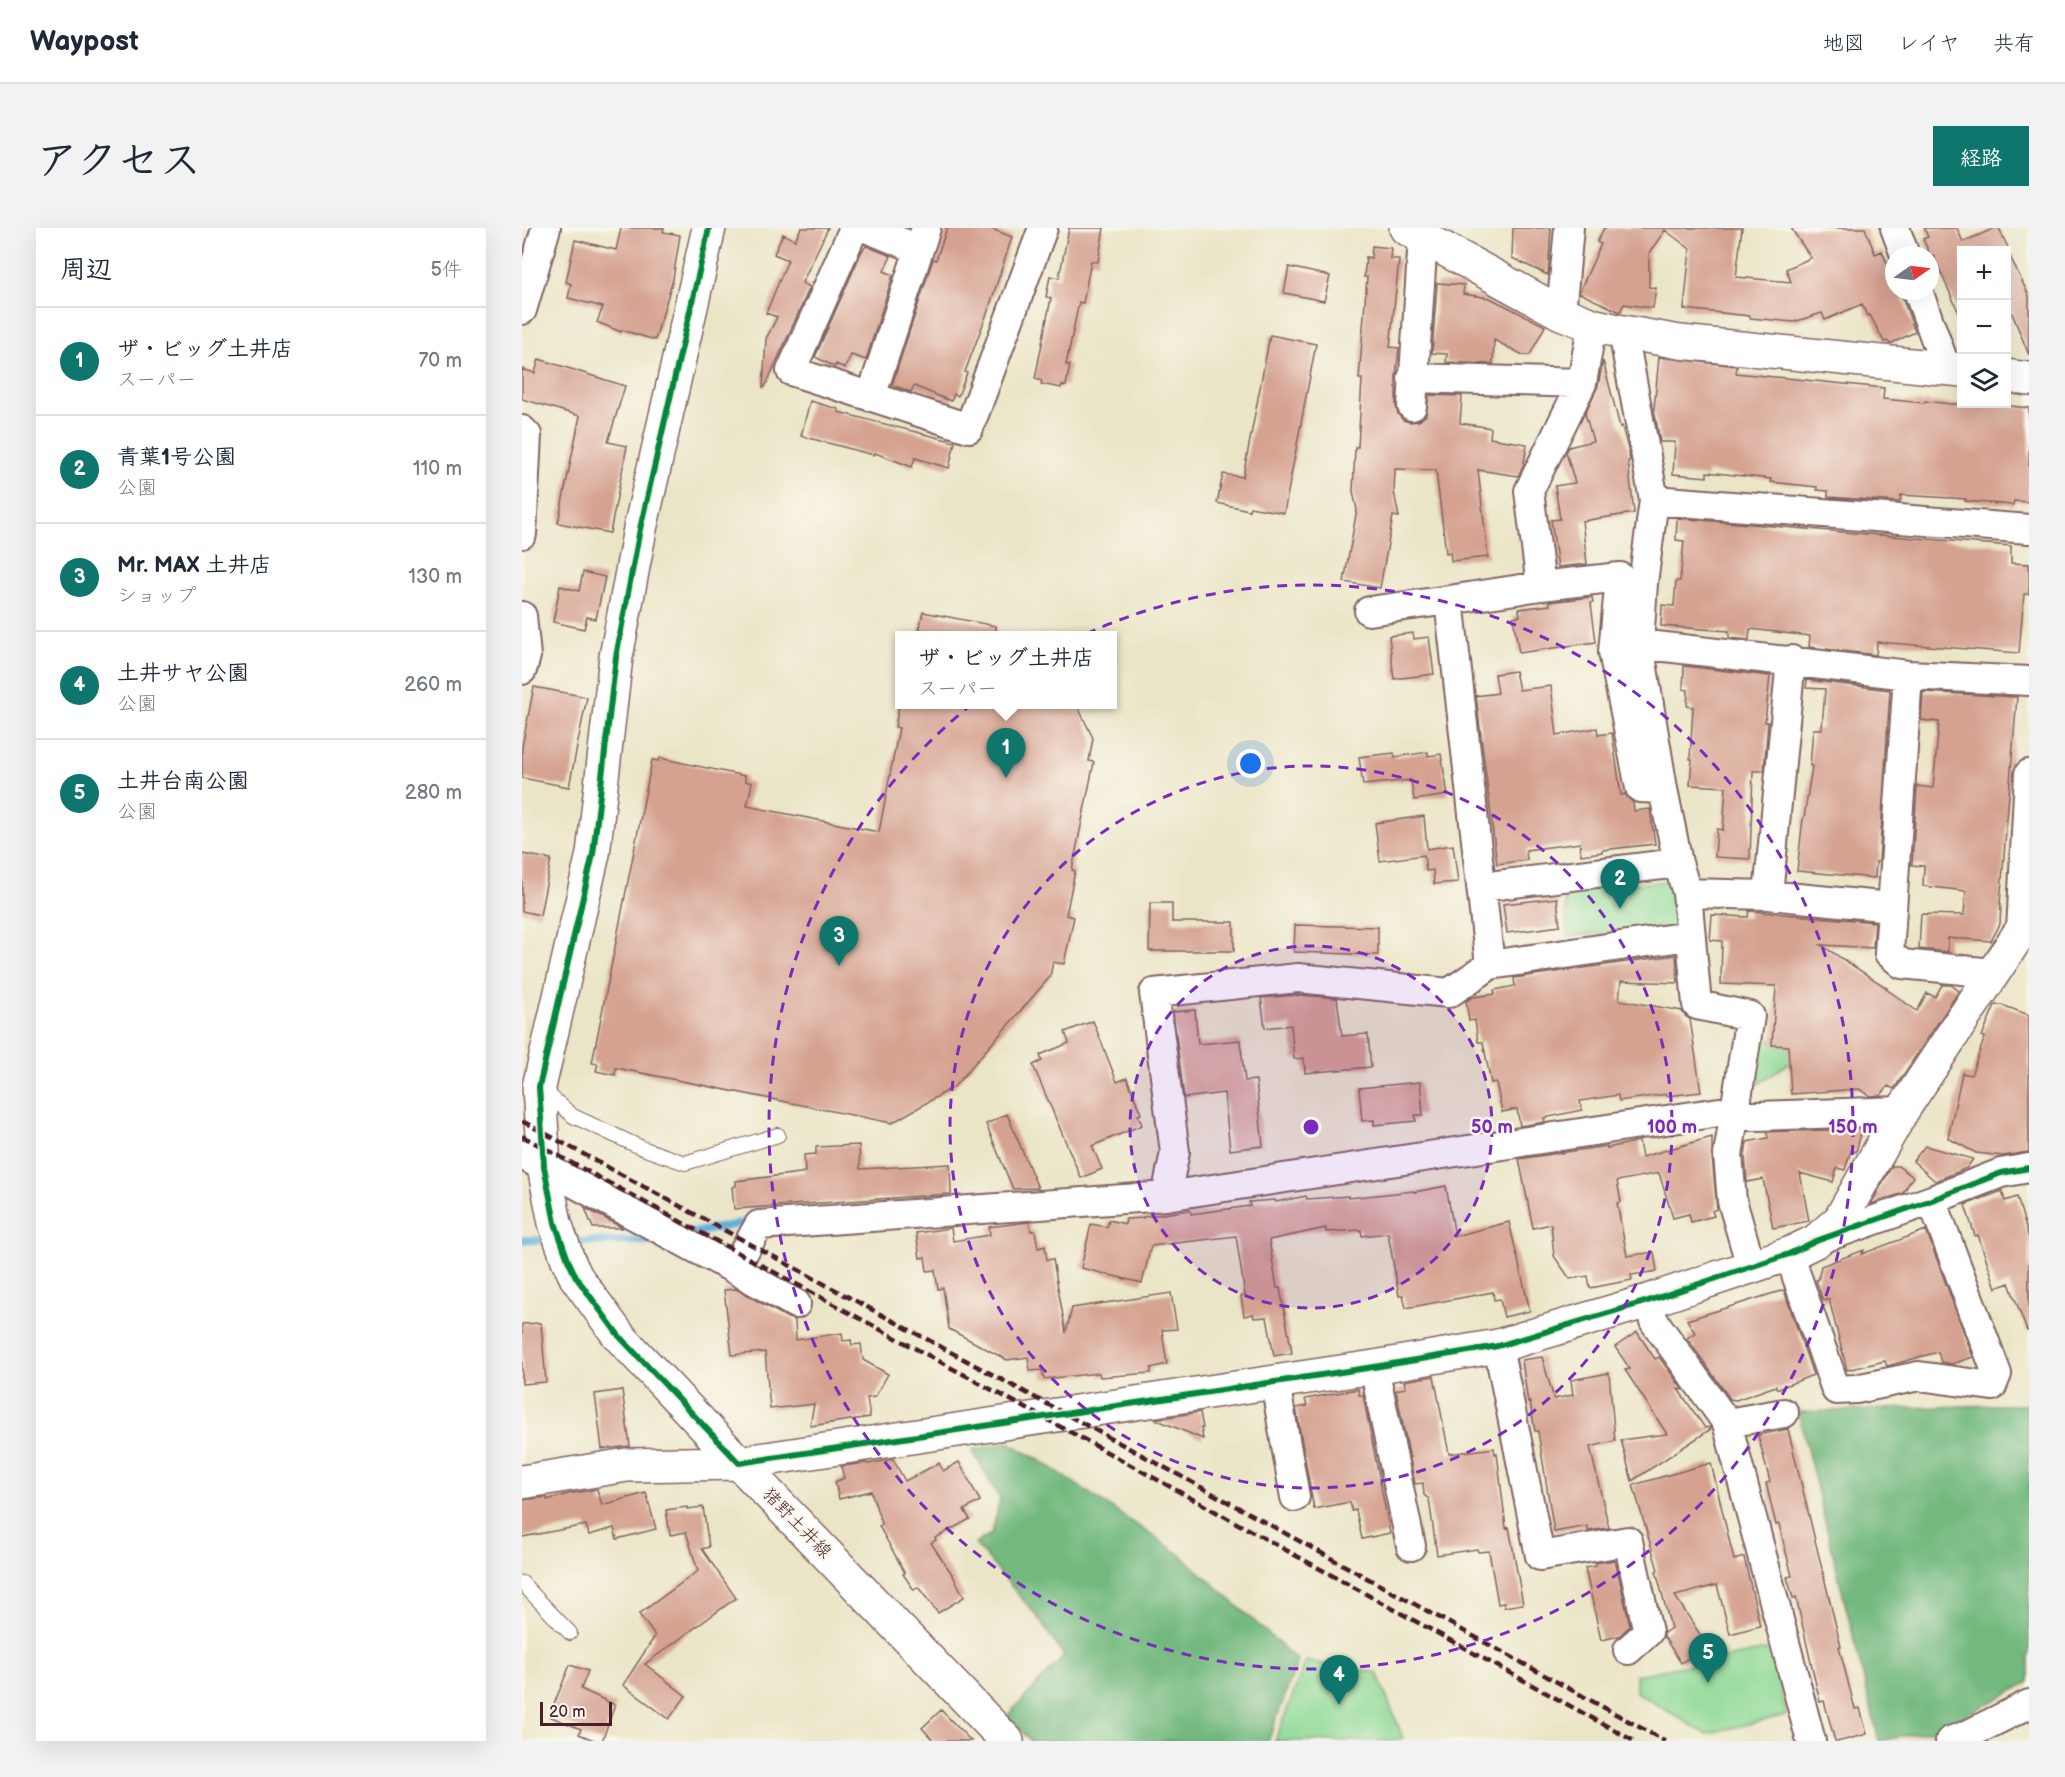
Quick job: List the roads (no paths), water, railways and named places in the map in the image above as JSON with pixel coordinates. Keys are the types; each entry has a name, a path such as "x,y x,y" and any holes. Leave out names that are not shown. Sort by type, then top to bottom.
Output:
{"street":[{"path":"522,310 546,228"},
{"name":"猪野土井線","path":"709,228 639,529 616,657 593,854 539,1087 533,1161 576,1277 619,1336 1008,1741"},
{"path":"854,228 791,371 969,428 1043,228"},
{"path":"866,228 922,238 871,397"},
{"path":"1561,313 1569,228"},
{"path":"1895,228 1902,246"},
{"path":"1412,406 1414,233 1561,313 1607,328 1680,342 1954,369"},
{"path":"1922,300 1954,369"},
{"path":"1541,586 1529,490 1607,328"},
{"path":"1607,328 1654,500 1643,583 1639,644 1663,789 1678,863 1687,893 1689,936 1697,1005 1750,1016 1728,1155 1732,1201 1751,1266"},
{"path":"2011,377 2029,379"},
{"path":"1412,378 1582,383"},
{"path":"522,430 527,435 522,534"},
{"path":"1654,500 2029,529"},
{"path":"1369,610 1620,577 1613,652 1640,788 1663,789"},
{"path":"1449,600 1490,965"},
{"path":"522,616 526,656 522,670"},
{"path":"1639,644 1908,675 2029,681"},
{"path":"1768,895 1791,660"},
{"path":"1908,675 1889,953 1902,964 1993,973"},
{"path":"1802,1248 1840,1220 1902,1111 1993,973 2025,929 2029,774"},
{"path":"1481,887 1678,863"},
{"path":"1687,893 1768,895 1892,907"},
{"path":"1166,1196 1175,1152 1154,993 1298,978 1449,993 1490,965 1689,936"},
{"path":"735,1269 759,1225 1166,1196 1719,1112 1756,1116 1902,1111"},
{"path":"533,1161 796,1304"},
{"path":"522,1482 627,1465 739,1463 1374,1367 1498,1346 1751,1266 2001,1173 2029,1168"},
{"path":"1802,1248 1836,1390 1856,1389 1919,1377 1992,1386 1997,1374 1932,1200"},
{"path":"1648,1300 1654,1321 1727,1423 1811,1741"},
{"path":"1498,1346 1540,1556 1628,1541 1648,1632 1628,1650"},
{"path":"1374,1367 1411,1546"},
{"path":"1275,1382 1295,1497"},
{"path":"1727,1423 1784,1413"},
{"path":"1950,1741 2029,1704"}],"lane":[{"path":"539,1087 573,1116 642,1148 685,1163 778,1135"},
{"path":"522,1583 570,1633"}],"waterway":[{"path":"688,1234 753,1221"},
{"path":"572,1242 661,1239"},
{"path":"522,1240 554,1241"}],"railway":[{"path":"522,1121 1175,1473 1665,1741"},
{"path":"522,1136 1085,1440 1634,1741"}],"place":[{"name":"ザ・ビッグ土井店","path":"1006,778"},
{"name":"青葉1号公園","path":"1620,909"},
{"name":"Mr. MAX 土井店","path":"839,966"},
{"name":"土井台南公園","path":"1708,1683"},
{"name":"土井サヤ公園","path":"1339,1705"}]}
